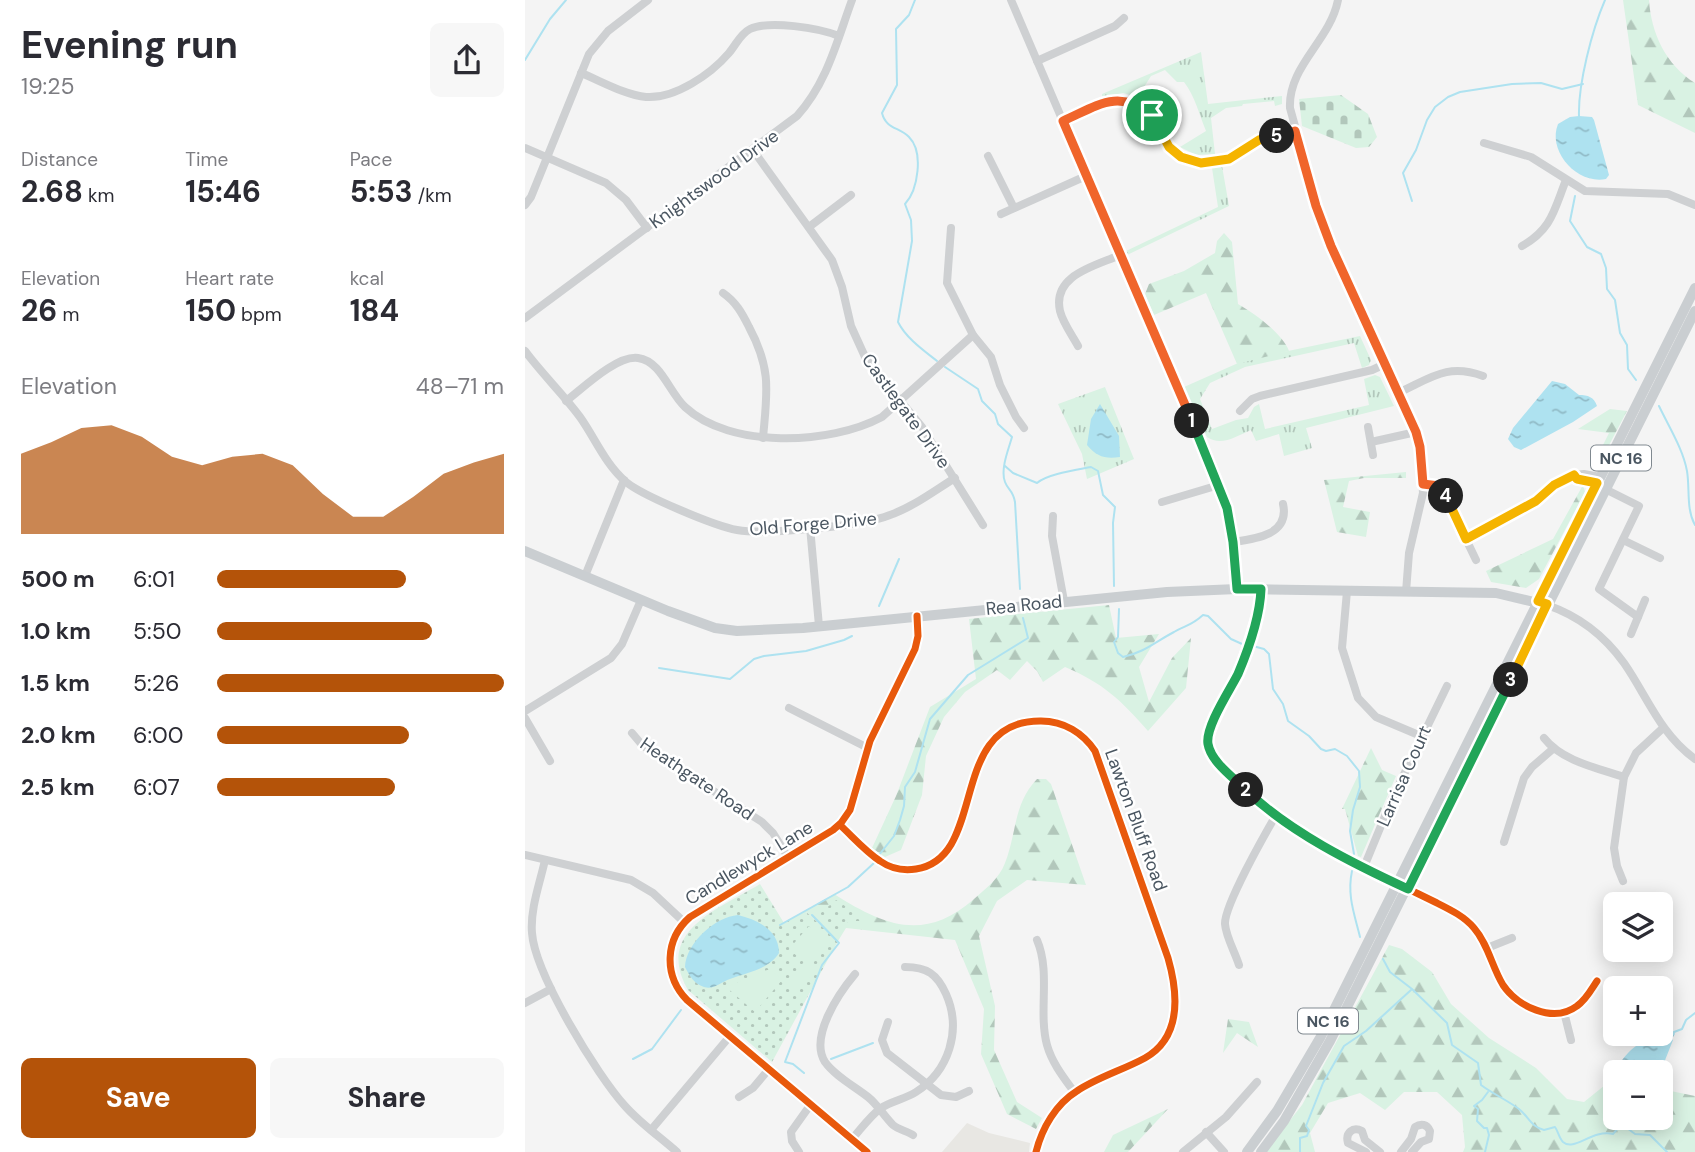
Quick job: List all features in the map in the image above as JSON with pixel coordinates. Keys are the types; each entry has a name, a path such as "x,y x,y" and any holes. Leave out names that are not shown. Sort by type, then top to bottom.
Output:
{"main road":[{"name":"NC 16","path":"1261,1152 1284,1121 1315,1070 1408,889 1542,603 1695,288"},
{"name":"NC 16","path":"1601,483 1695,311"},
{"name":"Rea Road","path":"525,551 702,624 752,632 820,626 834,621 917,616 1167,592 1237,589 1496,593 1542,603"},
{"name":"NC 16","path":"1247,1152 1277,1111 1307,1062 1542,603"}],"street":[{"path":"525,205 531,197 589,54 602,37 648,0"},
{"name":"Knightswood Drive","path":"525,318 797,116 810,102 825,74 852,0"},
{"path":"1011,0 1219,485 1227,508 1233,542 1237,589"},
{"path":"1338,0 1329,27 1292,86 1290,108 1316,206 1331,246 1416,432 1420,447 1423,484 1419,519 1409,554 1406,592"},
{"path":"1037,61 1115,26 1124,18"},
{"path":"581,73 636,95 661,96 684,89 722,61 744,33 753,28 803,27 839,36"},
{"path":"1063,121 1111,101 1126,100 1138,104 1152,115 1169,147 1181,157 1201,163 1229,159 1259,140 1295,131"},
{"path":"1484,143 1531,157 1585,191 1662,193 1695,205"},
{"path":"525,148 606,183 626,200 647,228"},
{"name":"Castlegate Drive","path":"753,150 836,268 860,349 879,377 922,427 983,525"},
{"path":"988,156 1014,208"},
{"path":"1002,214 1086,176"},
{"path":"1523,246 1539,236 1548,225 1566,180"},
{"path":"809,226 851,195"},
{"path":"951,228 947,283 973,335 992,357 1000,385 1024,428"},
{"path":"1078,346 1060,311 1062,290 1073,276 1120,255"},
{"path":"723,293 739,308 765,362 767,387 763,438"},
{"path":"566,401 619,362 627,358 638,358 654,365 683,405 701,419 744,435 763,438 852,430 881,416 973,335"},
{"name":"Old Forge Drive","path":"525,351 584,423 611,466 624,480 639,491 734,529 767,531 866,522 890,516 955,478"},
{"path":"1240,411 1252,399 1260,396 1372,370 1385,364"},
{"path":"1398,393 1450,370 1464,369 1483,376"},
{"path":"1368,427 1373,456"},
{"path":"1371,442 1416,432"},
{"path":"1466,539 1536,501 1554,485 1574,475 1584,474 1639,506 1599,589 1638,617"},
{"path":"585,576 624,480"},
{"path":"1423,484 1435,484 1442,489 1476,561"},
{"path":"1162,502 1219,485"},
{"path":"1233,542 1268,535 1284,519 1283,504"},
{"path":"1053,516 1052,536 1064,601"},
{"path":"810,527 820,626"},
{"path":"1623,540 1660,558"},
{"path":"1261,589 1259,606 1243,659 1215,719 1208,744 1213,755 1252,797 1276,816 1364,867 1460,915 1475,929 1487,948 1501,981 1519,1001 1542,1012 1564,1012 1578,1006 1597,981"},
{"path":"1347,591 1342,648 1358,698 1376,717 1421,736"},
{"path":"525,711 611,658 622,643 641,600"},
{"path":"1631,634 1645,600"},
{"path":"1542,603 1578,619 1605,640 1624,663 1663,728 1695,759"},
{"name":"Candlewyck Lane","path":"867,1152 687,1000 673,980 670,966 671,947 684,922 840,825 853,800 868,748 917,643 917,616"},
{"name":"Larrisa Court","path":"1364,867 1421,736 1447,687"},
{"path":"789,708 868,748"},
{"path":"525,718 550,761"},
{"name":"Lawton Bluff Road","path":"840,825 883,863 906,870 922,868 938,860 953,842 977,766 990,746 1005,732 1023,723 1048,721 1067,726 1086,739 1095,751 1168,958 1174,983 1175,1004 1168,1035 1153,1052 1075,1093 1052,1116 1043,1131 1036,1152"},
{"path":"1623,881 1614,848 1624,777 1636,753 1663,728"},
{"name":"Heathgate Road","path":"632,733 643,746 768,827 789,858"},
{"path":"1544,738 1569,757 1624,777"},
{"path":"1504,842 1524,778 1532,767 1554,748"},
{"path":"1239,965 1225,920 1276,816"},
{"path":"525,855 631,880 653,893 684,922"},
{"path":"545,860 534,909 532,934 536,958 551,989 604,1079 627,1108 677,1152"},
{"path":"1487,948 1512,938"},
{"path":"1037,940 1043,963 1046,1043 1053,1060 1075,1093"},
{"path":"852,1139 881,1108 915,1093 927,1083 946,1059 953,1039 954,1027 946,994 934,974 925,969 905,967"},
{"path":"855,974 844,987 822,1031 820,1052 831,1069 881,1108 895,1126 913,1135"},
{"path":"525,1003 551,989"},
{"path":"1564,1012 1571,1040"},
{"path":"888,1022 882,1040 884,1048 939,1094 958,1097 969,1091"},
{"path":"651,1130 730,1036"},
{"path":"739,1097 753,1088 769,1069"},
{"path":"1183,1152 1226,1117 1257,1082"},
{"path":"799,1152 792,1141 791,1132 811,1104"},
{"path":"1401,1152 1413,1136 1413,1130 1418,1125 1426,1126 1430,1136 1426,1141 1420,1142 1412,1152"},
{"path":"1206,1132 1224,1152"},
{"path":"1413,1136 1420,1142"},
{"path":"1364,1146 1380,1152"}],"shaded area":[{"path":"967,1123 989,1133 1030,1143 1029,1152 942,1152"}],"green space":[{"path":"1623,0 1649,0 1653,24 1668,58 1695,83 1695,133 1638,105"},
{"path":"1201,52 1208,104 1282,96 1282,104 1275,106 1274,101 1243,104 1226,108 1211,118 1215,154 1196,155 1180,147 1206,131 1188,87 1184,82 1177,82 1165,70 1151,76 1138,97 1123,93 1102,97 1102,94"},
{"path":"1341,95 1368,114 1377,137 1369,147 1356,148 1302,126 1299,99"},
{"path":"1222,166 1229,206 1127,255 1126,251 1218,207 1212,168"},
{"path":"1224,233 1232,242 1238,304 1274,331 1289,351 1237,364 1206,293 1154,315 1145,294 1149,284 1184,271 1215,253 1217,241"},
{"path":"1360,336 1371,360 1369,365 1362,368 1354,343 1245,367 1210,383 1200,399 1212,429 1248,418 1259,404 1265,429 1369,405 1364,379 1375,375 1380,377 1394,406 1306,428 1312,448 1284,456 1279,434 1256,441 1251,430 1223,441 1207,437 1184,387 1245,360"},
{"path":"1105,387 1134,459 1087,479 1082,454 1058,404"},
{"path":"1610,409 1627,411 1598,466 1591,469 1609,433 1578,429"},
{"path":"1406,472 1406,478 1364,478 1349,481 1343,507 1370,512 1366,537 1337,532 1324,480"},
{"path":"1583,485 1585,492 1539,579 1526,588 1491,582 1486,571 1553,539"},
{"path":"1109,605 1116,638 1159,634 1139,667 1149,702 1172,658 1191,638 1186,688 1148,731 1111,693 1065,667 1043,682 1027,661 1010,680 997,670 965,692 944,717 926,756 922,795 901,850 885,857 872,848 896,796 930,707 976,679 969,619"},
{"path":"1371,748 1382,770 1396,776 1361,857 1358,856 1345,809 1342,809"},
{"path":"1037,779 1046,779 1051,784 1086,885 1027,880 997,901 979,936 995,1006 994,1050 1017,1102 1042,1118 1036,1129 1007,1114 981,1054 984,1009 955,940 846,928 838,941 805,911 834,894 870,914 904,925 921,925 956,913 999,874 1009,852 1019,809"},
{"path":"760,884 784,923 805,911 838,941 772,1062 688,990 680,970 679,952 685,937 696,924"},
{"path":"836,900 868,921 849,921 835,934 817,916"},
{"path":"809,926 830,943 810,966 815,971 797,992 786,983 804,962 789,949"},
{"path":"1389,945 1402,949 1432,972 1451,1004 1489,1038 1536,1068 1567,1099 1584,1102 1603,1087 1603,1130 1673,1130 1673,1091 1695,1096 1695,1152 1463,1152 1465,1147 1462,1115 1437,1092 1404,1092 1385,1110 1360,1093 1328,1103 1310,1133 1315,1152 1265,1152 1302,1105"},
{"path":"771,970 782,980 755,1012 726,987"},
{"path":"1228,1019 1249,1022 1258,1047 1237,1033 1223,1053"},
{"path":"1168,1109 1128,1152 1104,1152 1113,1135"}],"water":[{"path":"1570,117 1592,117 1594,120 1609,175 1606,179 1585,177 1567,164 1561,155 1557,145 1558,124"},
{"path":"1552,381 1565,384 1579,395 1590,397 1597,406 1521,450 1514,447 1508,439 1513,428"},
{"path":"1100,404 1119,436 1120,457 1102,456 1087,445 1091,419"},
{"path":"738,915 766,927 775,938 779,953 757,970 714,987 700,986 685,967 690,949 711,926"},
{"path":"1637,1046 1671,1046 1665,1060 1622,1060"}],"waterway":[{"path":"525,60 550,19 566,0"},
{"path":"915,0 909,15 896,29 897,85 882,113 890,125 909,137 914,144 918,161 916,181 905,204 911,220 912,241 898,322 910,338 937,361"},
{"path":"1579,116 1587,57 1605,0"},
{"path":"1412,201 1403,173 1416,150 1427,120 1435,107 1448,97 1460,92 1512,84 1541,83 1562,89 1583,84"},
{"path":"1575,196 1570,221 1587,247 1601,254 1606,268 1607,289 1615,300 1620,333 1627,345 1628,369 1636,380"},
{"path":"945,367 978,389 982,401 995,414 998,424 1012,437 1005,459 1004,477 1015,502 1020,589"},
{"path":"1659,406 1685,463 1690,512 1695,525"},
{"path":"1005,466 1013,473 1037,483 1070,471 1091,467 1098,471 1103,495 1115,507 1114,586"},
{"path":"879,606 899,559"},
{"path":"1119,609 1118,637 1114,642 1118,653 1123,657 1144,650 1203,615 1208,616 1231,639 1242,644"},
{"path":"879,855 894,836 904,806 905,787 915,772 930,719 968,675 1028,638 1023,618"},
{"path":"659,668 730,679 754,659 806,651 852,636"},
{"path":"1253,646 1264,649 1269,654 1273,689 1283,704 1288,721 1309,736 1321,749 1335,749 1347,756 1359,771 1360,787 1350,831 1354,854"},
{"path":"780,925 848,887 874,863"},
{"path":"1352,871 1351,896 1360,937"},
{"path":"804,1073 793,1064 785,1062 822,965 839,943 812,915"},
{"path":"1383,959 1390,972 1447,1023 1452,1045 1478,1063 1481,1085 1519,1109 1536,1127 1544,1130 1555,1127 1563,1142 1567,1144 1605,1133 1613,1134 1619,1127 1627,1128 1635,1134 1650,1135 1667,1152"},
{"path":"1300,1152 1300,1138 1307,1136 1309,1130 1306,1126 1323,1083 1344,1046 1366,1031 1411,990"},
{"path":"633,1059 652,1049 681,1010"},
{"path":"1674,1032 1682,1029 1686,1020 1695,1013"},
{"path":"831,1059 873,1043"},
{"path":"1485,1152 1489,1135 1487,1128 1477,1121 1478,1109 1474,1106 1488,1092"}],"cycle path":[{"path":"1261,589 1259,606 1243,659 1208,737 1212,752 1221,765 1250,794 1299,831 1466,920 1483,941 1503,985 1526,1006 1547,1013 1568,1011 1583,1001 1597,981"},
{"path":"867,1152 687,1000 674,980 670,957 676,936 690,917 841,823 850,810 870,741 915,649 918,636 917,616"},
{"path":"840,825 869,853 884,863 902,869 916,869 938,859 953,841 979,764 992,742 1011,727 1041,721 1057,723 1079,734 1095,751 1168,958 1174,985 1174,1013 1166,1038 1157,1049 1145,1058 1069,1096 1046,1126 1036,1152"}],"route":[{"path":"1126,100 1138,104 1152,115 1169,147 1181,157 1201,163 1229,159 1259,140 1295,131 1316,206 1331,246 1416,432 1423,484 1435,484 1442,489 1466,539 1536,501 1563,478 1574,475 1577,479 1597,483 1538,601 1547,604 1534,634 1408,889 1327,847 1271,812 1226,770 1209,747 1210,731 1243,659 1259,606 1261,589 1237,589 1233,542 1222,493 1063,121 1111,101 1126,100"}]}
